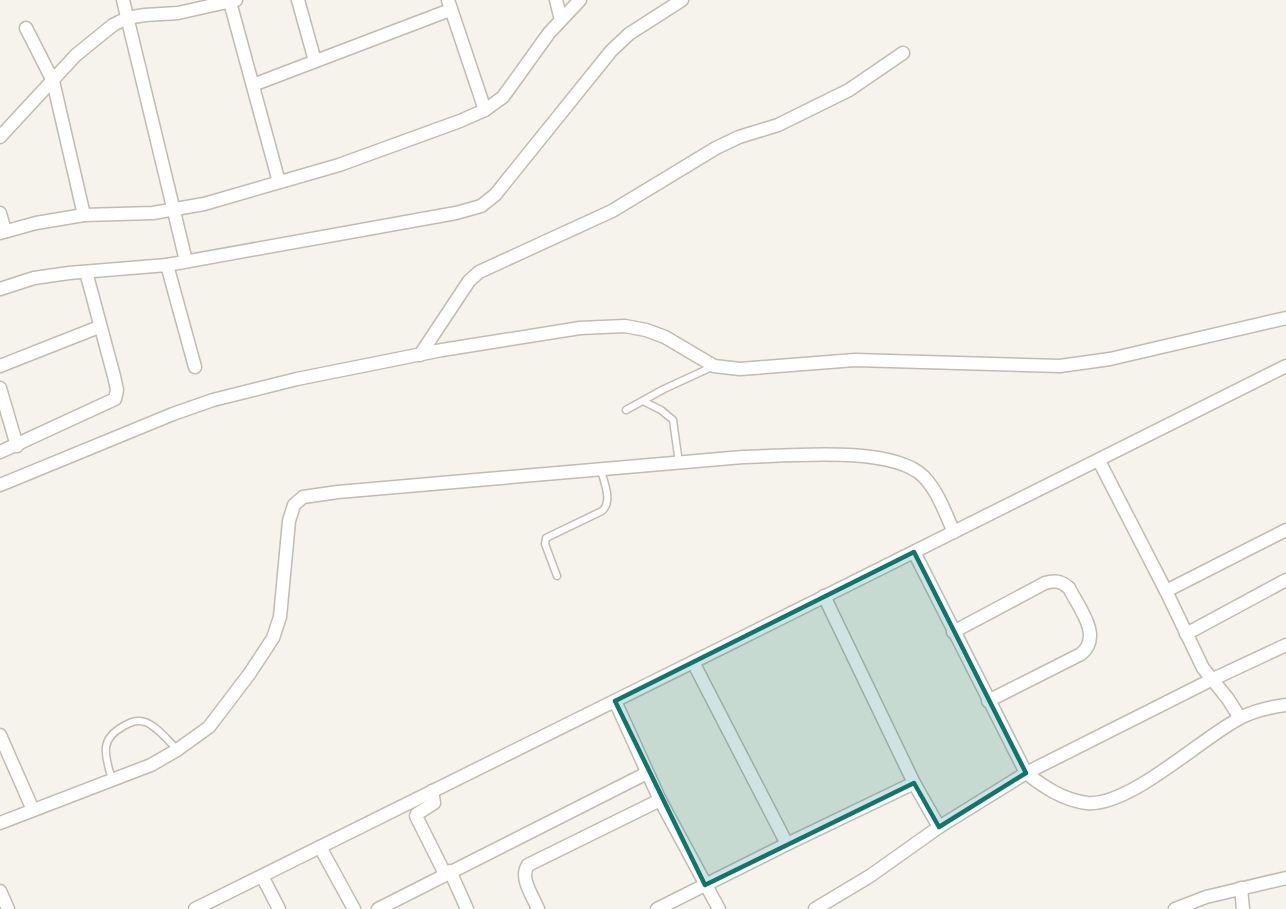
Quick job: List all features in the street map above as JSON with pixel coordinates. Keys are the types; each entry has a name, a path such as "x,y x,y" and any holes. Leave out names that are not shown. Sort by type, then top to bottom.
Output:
{"street":[{"path":"123,0 185,256"},
{"path":"298,0 315,61"},
{"path":"556,0 561,20"},
{"path":"0,213 3,232 84,215 153,213 175,215 204,204 339,165 460,121 484,110 510,90 561,20 580,0"},
{"path":"0,289 34,278 167,265 185,256 456,213 481,206 495,195 531,153 611,51 629,34 682,0"},
{"path":"0,137 76,55 104,31 127,18 199,4 233,1 279,182"},
{"path":"253,85 449,5 484,110"},
{"path":"26,28 53,81 84,215"},
{"path":"420,355 469,282 479,272 612,211 716,148 739,137 778,125 849,90 903,53"},
{"path":"167,265 195,367"},
{"path":"0,452 115,399 117,390 114,375 99,327 86,272"},
{"path":"0,486 172,414 213,400 297,379 420,355 580,328 625,326 646,330 665,337 714,366 740,369 855,360 1060,366 1110,359 1286,318"},
{"path":"0,366 99,327"},
{"path":"195,909 1286,366"},
{"path":"0,388 17,446"},
{"path":"0,823 151,765 210,727 273,638 280,617 289,521 294,505 303,497 338,492 743,458 808,455 888,459 906,465 922,476 935,491 954,532"},
{"path":"1099,461 1203,668 1240,718"},
{"path":"1166,591 1286,530"},
{"path":"914,552 1026,773 1046,789 1067,798 1088,803 1112,800 1145,782 1240,718 1258,710 1286,705"},
{"path":"1186,633 1286,580"},
{"path":"954,632 1044,583 1053,581 1063,583 1069,588 1091,632 1091,641 1081,654 988,701"},
{"path":"824,596 914,783 939,827"},
{"path":"815,909 870,876 939,827 1026,773 1286,645"},
{"path":"693,662 787,844"},
{"path":"615,700 660,800 718,909"},
{"path":"0,735 33,810"},
{"path":"378,909 647,773"},
{"path":"657,909 914,783"},
{"path":"432,791 434,803 416,816 467,909"},
{"path":"538,909 525,878 524,873 528,865 660,800"},
{"path":"320,847 354,909"},
{"path":"262,876 274,907"},
{"path":"1174,909 1206,897 1286,878"},
{"path":"1241,888 1243,909"},
{"path":"0,891 8,909"}],"lane":[{"path":"626,410 714,366"},
{"path":"643,401 661,410 673,420 679,463"},
{"path":"557,576 545,544 546,538 606,507 608,497 601,470"},
{"path":"112,780 106,743 113,732 129,723 136,721 147,723 177,750"}],"highlighted area":[{"path":"914,552 1026,773 939,827 914,783 705,885 615,701"}]}
